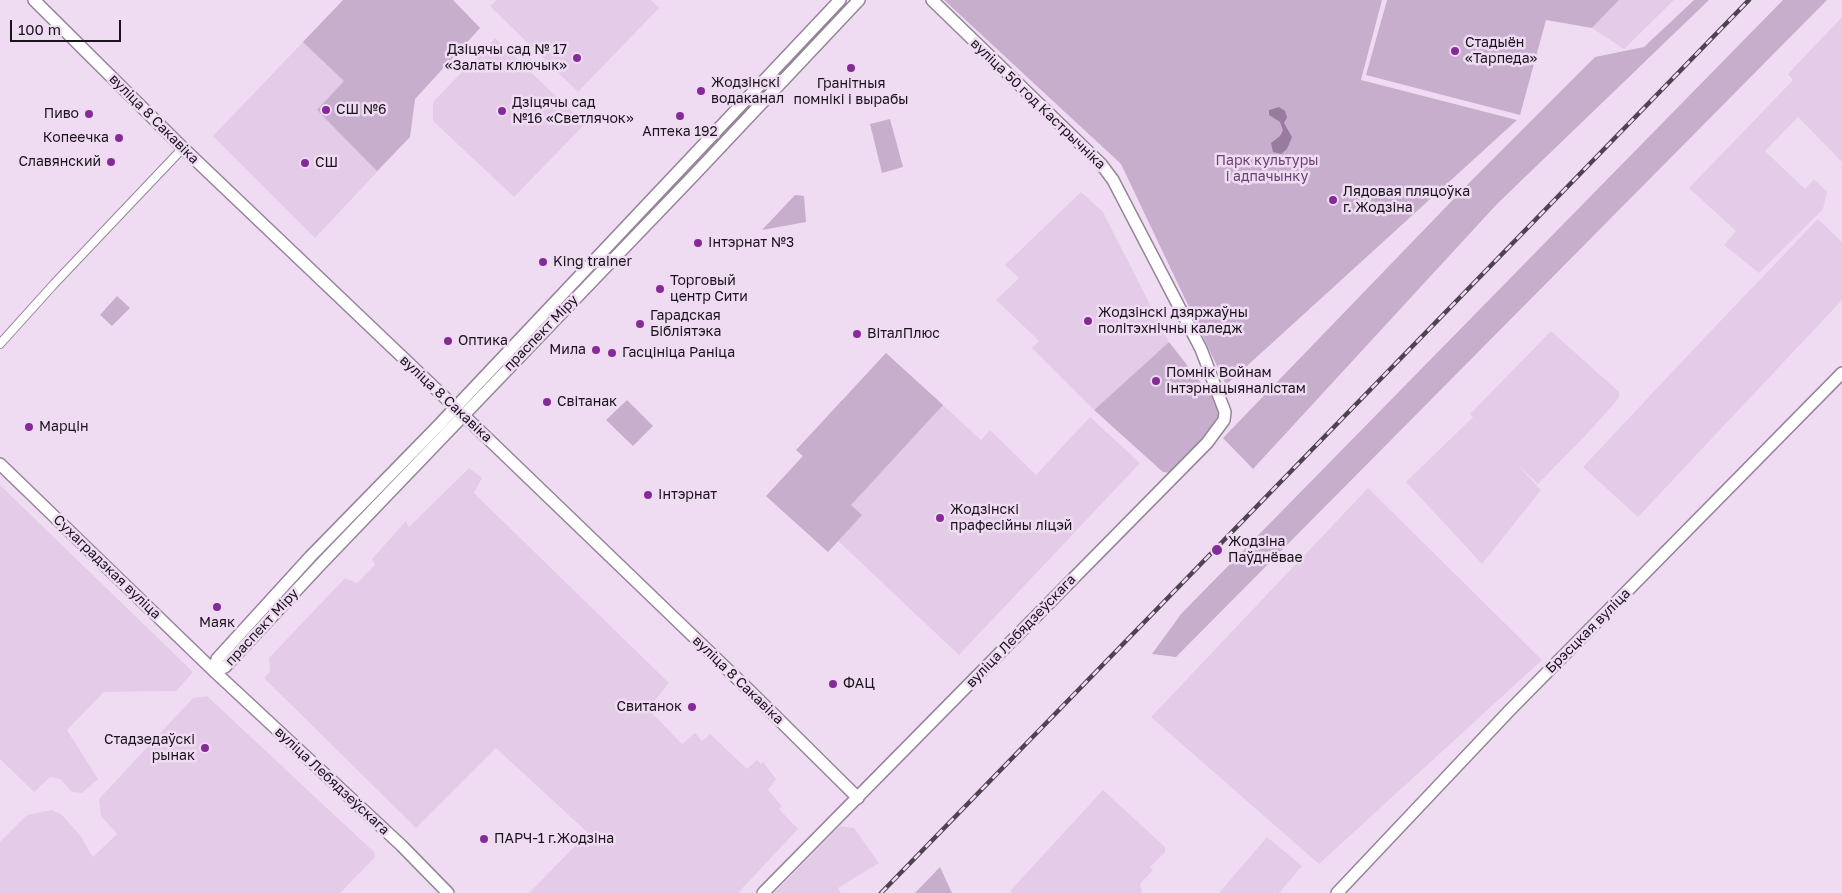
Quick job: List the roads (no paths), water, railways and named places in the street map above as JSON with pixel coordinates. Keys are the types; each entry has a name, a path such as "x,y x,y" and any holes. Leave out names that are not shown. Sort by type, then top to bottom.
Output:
{"main road":[{"name":"вуліца 8 Сакавіка","path":"34,0 183,148 455,406 858,798"},
{"name":"праспект Міру","path":"840,0 713,135 588,276 464,415 334,550 225,668 214,671 217,659 325,542 455,406 588,276 696,173 859,0"},
{"name":"вуліца 50 год Кастрычніка","path":"932,0 1101,164 1114,180 1201,349"},
{"path":"713,135 722,144"},
{"name":"вуліца Лебядзеўскага","path":"763,893 1221,427 1225,412 1201,349"},
{"name":"Брэсцкая вуліца","path":"1336,893 1509,711 1842,373"},
{"name":"Сухаградзкая вуліца","path":"0,464 214,671"},
{"path":"325,542 334,550"},
{"name":"вуліца Лебядзеўскага","path":"214,671 397,841 448,893"}],"street":[{"path":"0,344 183,148"}],"railway":[{"path":"881,893 1749,0"}],"place":[{"name":"Стадыён «Тарпеда»","path":"1455,51"},
{"name":"Дзіцячы сад № 17 «Залаты ключык»","path":"577,58"},
{"name":"Гранітныя помнікі і вырабы","path":"851,68"},
{"name":"Жодзінскі водаканал","path":"701,91"},
{"name":"СШ №6","path":"326,110"},
{"name":"Дзіцячы сад №16 «Светлячок»","path":"502,111"},
{"name":"Пиво","path":"89,114"},
{"name":"Аптека 192","path":"680,116"},
{"name":"Копеечка","path":"119,138"},
{"name":"Славянский","path":"111,162"},
{"name":"СШ","path":"305,163"},
{"name":"Лядовая пляцоўка г. Жодзіна","path":"1333,200"},
{"name":"Інтэрнат №3","path":"698,243"},
{"name":"King trainer","path":"543,262"},
{"name":"Торговый центр Сити","path":"660,289"},
{"name":"Жодзінскі дзяржаўны політэхнічны каледж","path":"1088,321"},
{"name":"Гарадская Бібліятэка","path":"640,324"},
{"name":"ВіталПлюс","path":"857,334"},
{"name":"Оптика","path":"448,341"},
{"name":"Мила","path":"596,350"},
{"name":"Гасцініца Раніца","path":"612,353"},
{"name":"Помнік Войнам Інтэрнацыяналістам","path":"1156,381"},
{"name":"Світанак","path":"547,402"},
{"name":"Марцін","path":"29,427"},
{"name":"Інтэрнат","path":"648,495"},
{"name":"Жодзінскі прафесійны ліцэй","path":"940,518"},
{"name":"Жодзіна Паўднёвае","path":"1217,550"},
{"name":"Маяк","path":"217,607"},
{"name":"ФАЦ","path":"833,684"},
{"name":"Свитанок","path":"692,707"},
{"name":"Стадзедаўскі рынак","path":"205,748"},
{"name":"ПАРЧ-1 г.Жодзіна","path":"484,839"}],"park label":[{"name":"Парк культуры і адпачынку","path":"1267,170"}]}
